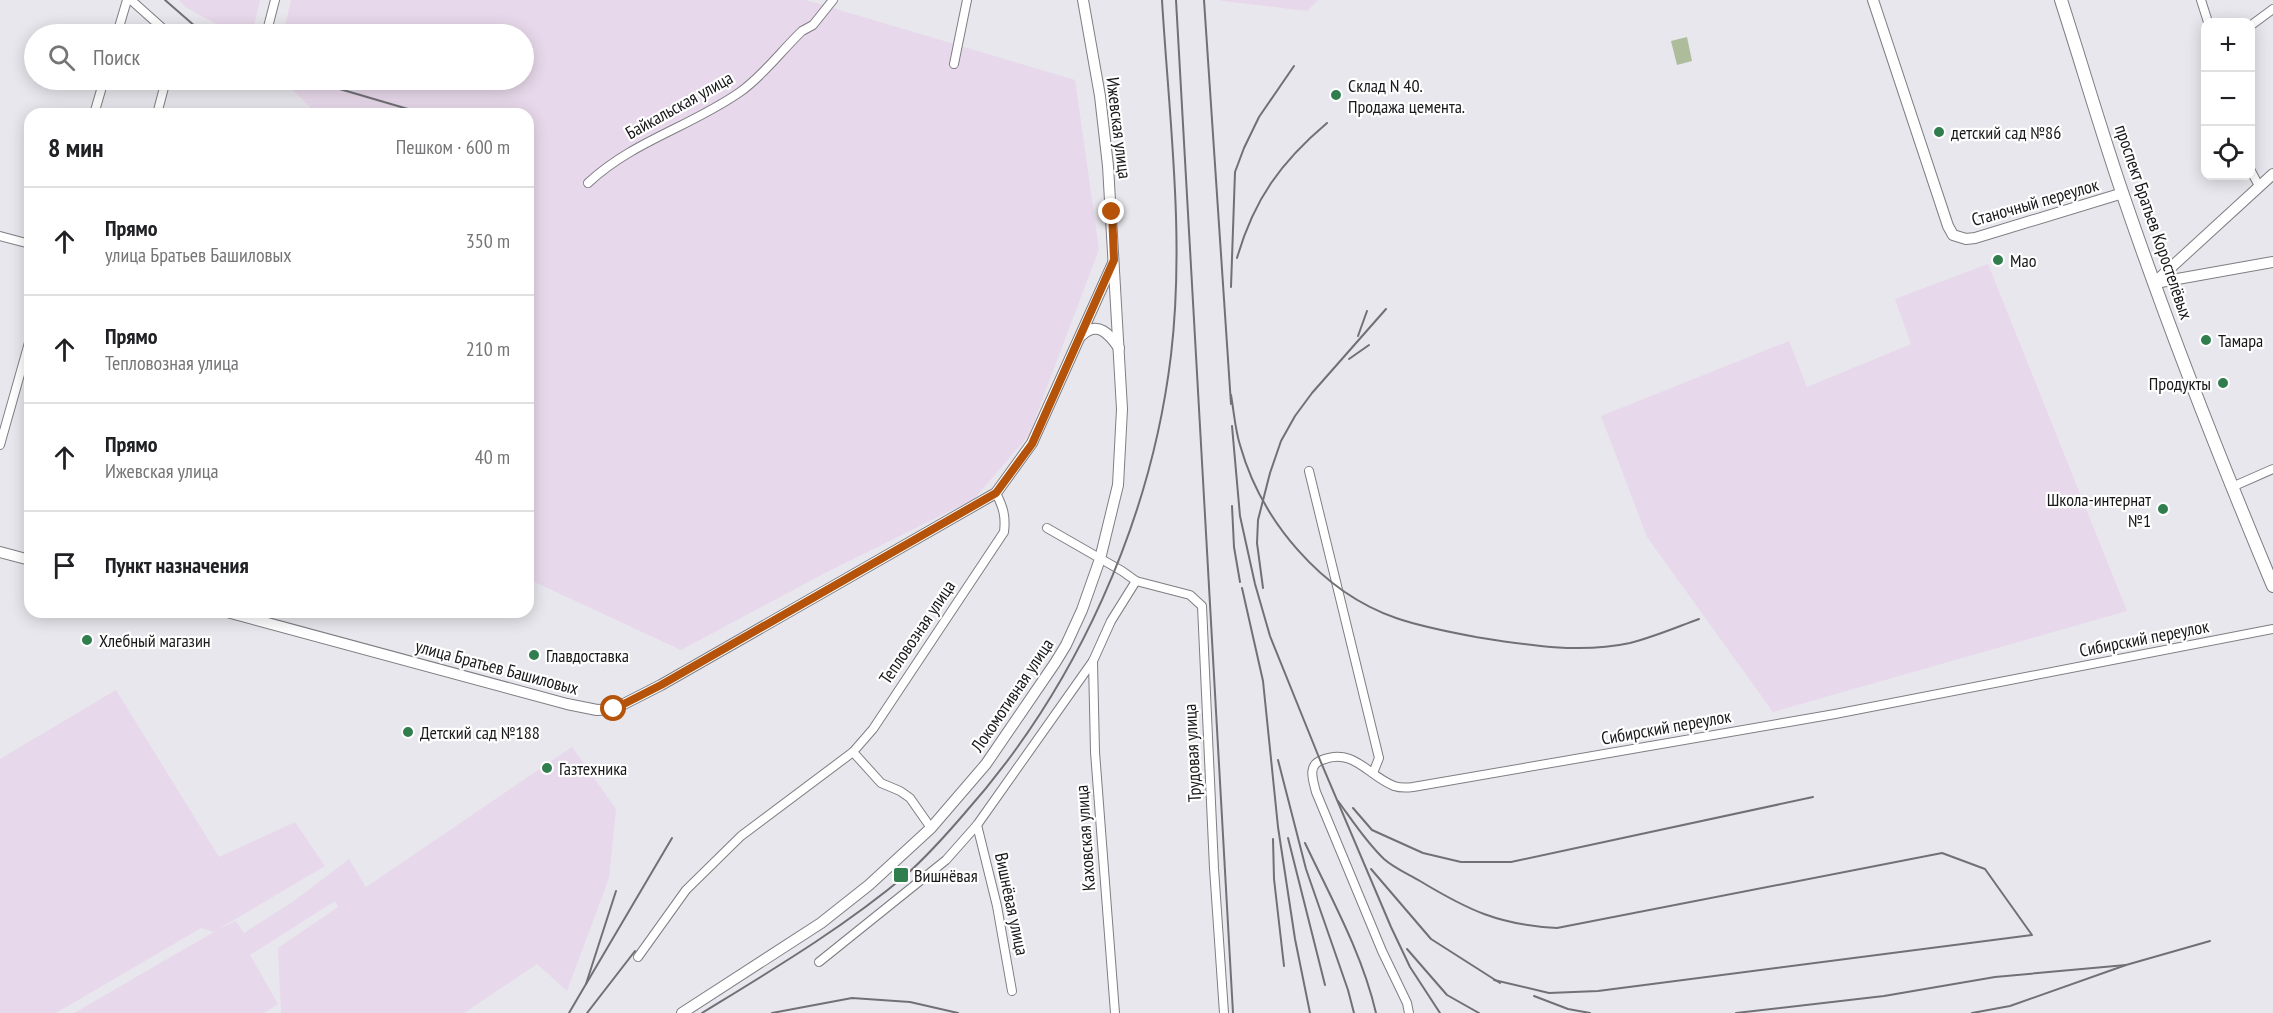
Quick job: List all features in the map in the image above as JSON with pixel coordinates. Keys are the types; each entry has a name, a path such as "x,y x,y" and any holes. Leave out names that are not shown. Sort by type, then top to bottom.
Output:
{"main road":[{"name":"проспект Братьев Коростелёвых","path":"2061,0 2154,283 2206,423 2273,586"}],"street":[{"path":"121,24 129,0 157,24"},
{"path":"269,24 274,0"},
{"name":"Байкальская улица","path":"588,183 622,155 706,113 742,91 802,31 813,25 832,0"},
{"path":"954,64 967,0"},
{"name":"Ижевская улица","path":"1083,0 1100,96 1108,166 1114,260"},
{"name":"Станочный переулок","path":"1873,0 1948,226 1953,235 1974,238 2123,193"},
{"path":"2201,0 2207,18"},
{"path":"2255,22 2273,9"},
{"path":"96,108 101,90"},
{"path":"159,108 163,90"},
{"path":"2154,283 2273,174"},
{"path":"2255,178 2259,186"},
{"path":"0,236 24,242"},
{"path":"996,493 1032,444 1114,260"},
{"name":"Локомотивная улица","path":"682,1013 820,923 869,885 932,828 986,764 1055,663 1075,628 1100,559 1120,471 1122,409 1114,260"},
{"path":"2154,283 2273,262"},
{"path":"1082,335 1091,329 1102,330 1112,337 1120,348"},
{"path":"0,445 24,360"},
{"path":"2232,487 2273,469"},
{"path":"1309,471 1379,758 1373,773"},
{"name":"улица Братьев Башиловых","path":"249,618 567,704 597,710 614,709 661,685 996,493"},
{"name":"Тепловозная улица","path":"638,957 686,890 741,836 853,752 873,729 1004,532 1006,519 1004,509 996,493"},
{"name":"Трудовая улица","path":"1047,528 1122,570 1136,581 1190,595 1202,606 1214,868 1224,1013"},
{"path":"0,552 24,558"},
{"path":"819,962 946,860 977,825 1093,661 1111,621 1136,581"},
{"name":"Сибирский переулок","path":"1409,1013 1407,1003 1382,951 1316,792 1312,777 1314,765 1320,760 1344,757 1355,760 1394,786 1413,788 1835,714 2273,629"},
{"name":"Каховская улица","path":"1093,661 1095,752 1115,1013"},
{"path":"853,752 880,783 910,798 932,828"},
{"name":"Вишнёвая улица","path":"977,825 997,906 1012,991"}],"shaded area":[{"path":"179,0 260,0 254,24 216,24 185,7"},
{"path":"291,0 806,0 1075,80 1099,249 1029,435 974,499 823,574 681,650 534,582 534,108 311,108 293,90 534,90 534,24 285,24"},
{"path":"1221,0 1318,0 1307,11 1221,2"},
{"path":"1988,264 2127,611 1773,712 1647,537 1601,416 1789,341 1807,387 1911,344 1895,299"},
{"path":"116,690 219,857 295,822 325,866 217,930 236,921 244,933 294,901 349,859 366,887 572,747 616,809 609,878 567,991 537,964 464,1013 281,1013 278,948 338,907 335,901 250,955 278,1004 264,1013 74,1013 214,932 201,928 56,1013 0,1013 0,759"}],"green space":[{"path":"1687,37 1692,61 1677,65 1671,41"}],"railway":[{"path":"165,0 193,24"},
{"path":"702,1013 807,948 857,913 906,875 929,853 1004,765 1041,713 1102,600 1126,540 1146,479 1161,418 1171,355 1175,311 1176,222 1162,0"},
{"path":"1176,0 1233,1013"},
{"path":"1204,0 1231,404"},
{"path":"1231,287 1235,172 1259,117 1294,66"},
{"path":"343,90 405,108"},
{"path":"1237,258 1252,218 1271,183 1296,152 1327,123"},
{"path":"1263,588 1257,543 1258,520 1281,441 1295,416 1312,393 1386,309"},
{"path":"1358,336 1367,311"},
{"path":"1349,359 1369,345"},
{"path":"1231,395 1238,439 1250,473 1279,526 1319,572 1343,591 1369,606 1396,618 1426,627 1514,643 1572,648 1630,643 1699,619"},
{"path":"1232,426 1240,516 1255,584 1270,636 1391,927 1410,967 1440,1013"},
{"path":"1232,506 1234,547 1240,582"},
{"path":"1242,588 1263,681 1278,827 1295,939 1310,1013"},
{"path":"1278,760 1306,869 1354,1013"},
{"path":"1353,808 1372,830 1423,853 1461,862 1511,862 1813,797"},
{"path":"1338,801 1371,845 1392,865 1469,908 1518,923 1557,928 1942,853 1985,869 2032,935 1598,991 1549,993 1494,980"},
{"path":"586,984 672,838"},
{"path":"1288,838 1325,985"},
{"path":"1273,839 1274,879 1284,966"},
{"path":"1305,843 1354,947 1376,1013"},
{"path":"1371,869 1431,939 1500,983"},
{"path":"569,1013 586,984 616,891"},
{"path":"1972,1013 2010,1006 2126,965 2210,941"},
{"path":"1407,949 1447,995 1479,1013"},
{"path":"587,1013 635,951"},
{"path":"1736,1013 1884,996 1995,977 2126,965"},
{"path":"1534,996 1568,1009 1590,1013"},
{"path":"772,1013 852,998 910,1002 958,1013"}],"place":[{"name":"Склад N 40. Продажа цемента.","path":"1336,95"},
{"name":"детский сад №86","path":"1939,132"},
{"name":"Мао","path":"1998,260"},
{"name":"Тамара","path":"2206,340"},
{"name":"Продукты","path":"2223,383"},
{"name":"Школа-интернат №1","path":"2163,509"},
{"name":"Хлебный магазин","path":"87,640"},
{"name":"Главдоставка","path":"534,655"},
{"name":"Детский сад №188","path":"408,732"},
{"name":"Газтехника","path":"547,768"},
{"name":"Вишнёвая","path":"901,875"}],"route":[{"path":"614,709 661,685 996,493 1032,444 1114,260 1112,212"}]}
